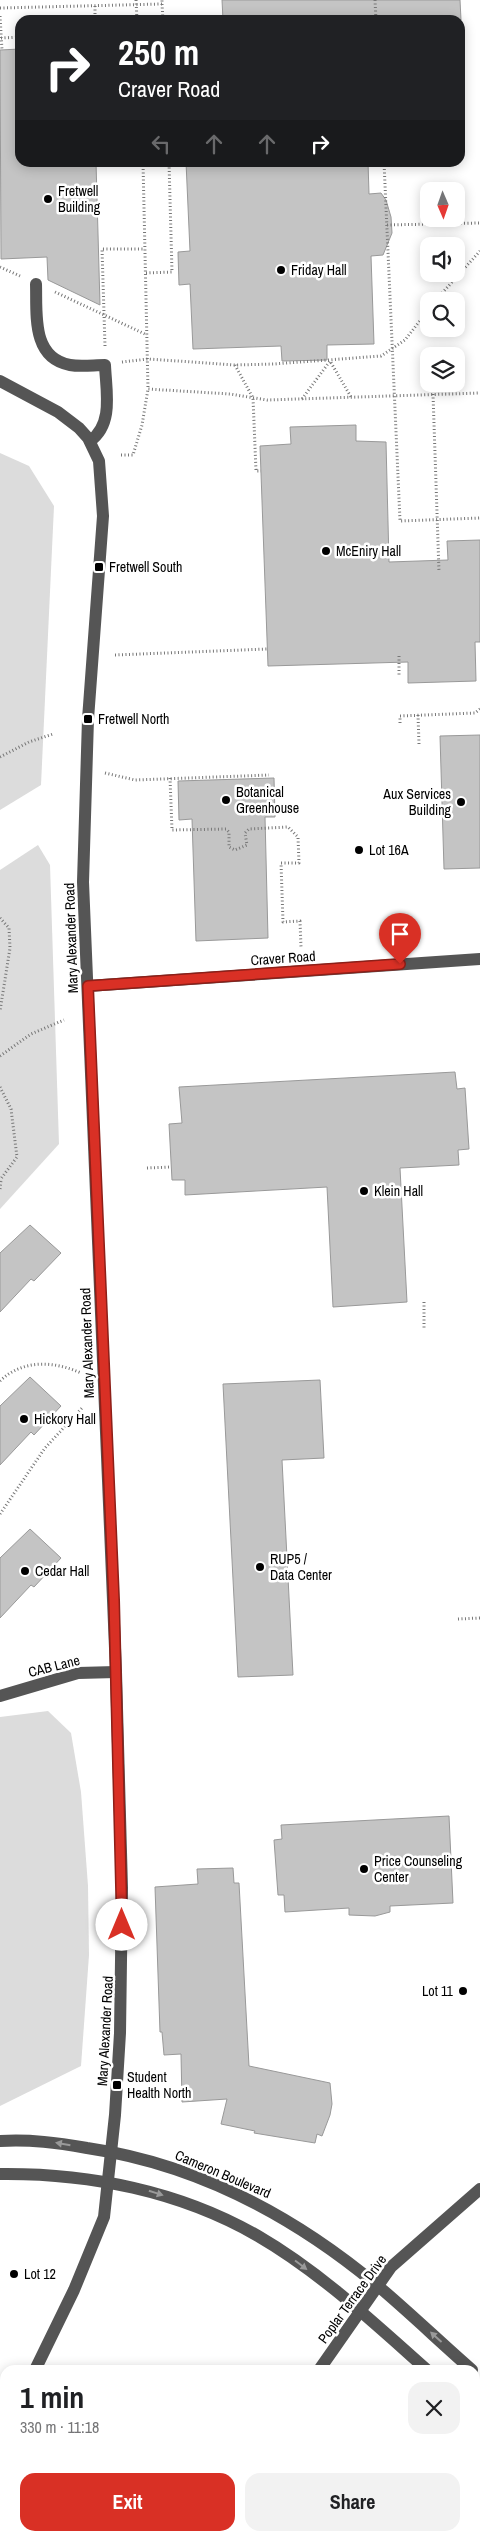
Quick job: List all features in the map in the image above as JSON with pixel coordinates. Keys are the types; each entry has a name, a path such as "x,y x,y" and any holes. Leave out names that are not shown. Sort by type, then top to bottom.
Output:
{"street":[{"path":"36,284 39,335 46,352 69,365 105,365 106,418 102,430 90,441"},
{"name":"Mary Alexander Road","path":"0,380 58,412 79,428 90,441 99,461 104,516 91,660 84,806 83,882 116,1672 123,1962 120,2042 112,2151 104,2217 98,2236 37,2365"},
{"name":"Craver Road","path":"88,986 480,959"},
{"name":"CAB Lane","path":"0,1696 78,1673 116,1672"},
{"name":"Cameron Boulevard","path":"0,2141 42,2141 112,2151 183,2171 254,2202 305,2232 377,2286 466,2365"},
{"path":"0,2174 52,2175 143,2190 185,2203 234,2224 279,2249 360,2311 422,2365"},
{"name":"Poplar Terrace Drive","path":"322,2365 391,2267 480,2189"}],"path":[{"path":"375,0 376,15"},
{"path":"136,2 137,15"},
{"path":"0,8 95,6 136,2 162,2 162,15"},
{"path":"95,6 95,15"},
{"path":"0,16 2,50"},
{"path":"0,38 15,37"},
{"path":"120,455 132,455 142,425 148,389 143,167"},
{"path":"146,273 172,272 169,167"},
{"path":"384,167 400,521 480,518"},
{"path":"387,225 480,223"},
{"path":"145,249 102,249 105,365 148,359 235,365 330,361 381,356 405,340 420,321"},
{"path":"443,292 480,251"},
{"path":"0,267 147,335"},
{"path":"330,361 351,397"},
{"path":"302,399 330,361"},
{"path":"235,365 253,398 256,471 261,471"},
{"path":"148,389 267,400 480,392"},
{"path":"433,394 438,572"},
{"path":"115,655 267,649"},
{"path":"399,656 399,676"},
{"path":"400,723 400,716 475,713 480,708"},
{"path":"418,715 419,744"},
{"path":"0,757 29,742 53,734"},
{"path":"104,772 124,779 269,775"},
{"path":"170,778 172,830 226,829 229,832 229,847 235,850 247,845 245,833 249,829 288,827 298,837 299,862 281,863 283,922 300,922 301,947"},
{"path":"0,918 9,928 10,948 0,1010"},
{"path":"0,1056 31,1034 64,1020"},
{"path":"0,1090 11,1109 17,1157 1,1180 0,1189"},
{"path":"147,1168 172,1167"},
{"path":"424,1302 424,1330"},
{"path":"0,1381 27,1364 49,1364 70,1368 81,1373"},
{"path":"0,1514 45,1448 83,1407"},
{"path":"458,1619 480,1618"}],"shaded area":[{"path":"0,453 29,466 54,506 41,785 0,810"},
{"path":"38,845 50,865 59,1144 0,1209 0,870"},
{"path":"48,1711 71,1733 81,1792 88,1886 89,1955 81,2066 0,2106 0,1717"}],"building":[{"path":"222,0 460,0 461,15 223,15"},
{"name":"Fretwell Building","path":"15,49 15,167 96,167 100,305 48,280 47,257 1,259 0,50"},
{"name":"Friday Hall","path":"186,167 368,167 369,194 381,193 386,200 391,217 392,233 383,255 371,256 374,344 327,345 327,360 282,361 281,346 193,349 190,284 179,285 178,252 190,251"},
{"name":"McEniry Hall","path":"356,425 356,441 386,442 389,562 448,560 447,541 480,540 480,642 475,642 476,681 408,683 408,662 268,666 260,446 291,444 290,427"},
{"name":"Aux Services Building","path":"480,735 480,868 444,869 440,736"},
{"path":"274,778 275,817 265,817 268,938 196,941 192,819 179,820 178,781"},
{"name":"Klein Hall","path":"455,1072 457,1089 465,1088 469,1149 458,1150 459,1165 400,1168 407,1302 333,1307 327,1187 185,1195 185,1180 172,1180 169,1124 182,1123 179,1087"},
{"path":"30,1225 61,1253 34,1281 31,1279 0,1312 0,1253"},
{"name":"Hickory Hall","path":"30,1377 61,1406 34,1435 31,1432 0,1465 0,1406"},
{"name":"RUP5 / Data Center","path":"320,1380 324,1458 282,1460 293,1675 238,1677 223,1384"},
{"name":"Cedar Hall","path":"30,1529 61,1558 34,1587 31,1585 0,1618 0,1558"},
{"name":"Price Counseling Center","path":"449,1816 453,1903 390,1906 390,1912 375,1916 349,1915 349,1908 285,1912 284,1895 278,1895 274,1840 282,1839 281,1825"},
{"path":"233,1868 234,1883 239,1883 249,2066 330,2083 332,2104 330,2115 322,2136 317,2134 315,2143 254,2133 255,2131 221,2124 227,2099 182,2102 181,2054 164,2055 162,2032 160,2032 155,1887 198,1884 197,1869"}],"place":[{"name":"Fretwell Building","path":"48,199"},
{"name":"Friday Hall","path":"281,270"},
{"name":"McEniry Hall","path":"326,551"},
{"name":"Fretwell South","path":"99,567"},
{"name":"Fretwell North","path":"88,719"},
{"name":"Botanical Greenhouse","path":"226,800"},
{"name":"Aux Services Building","path":"461,802"},
{"name":"Lot 16A","path":"359,850"},
{"name":"Klein Hall","path":"364,1191"},
{"name":"Hickory Hall","path":"24,1419"},
{"name":"RUP5 / Data Center","path":"260,1567"},
{"name":"Cedar Hall","path":"25,1571"},
{"name":"Price Counseling Center","path":"364,1869"},
{"name":"Lot 11","path":"463,1991"},
{"name":"Student Health North","path":"117,2085"},
{"name":"Lot 12","path":"14,2274"}],"route":[{"path":"122,1925 114,1600 88,986 400,964"}]}
